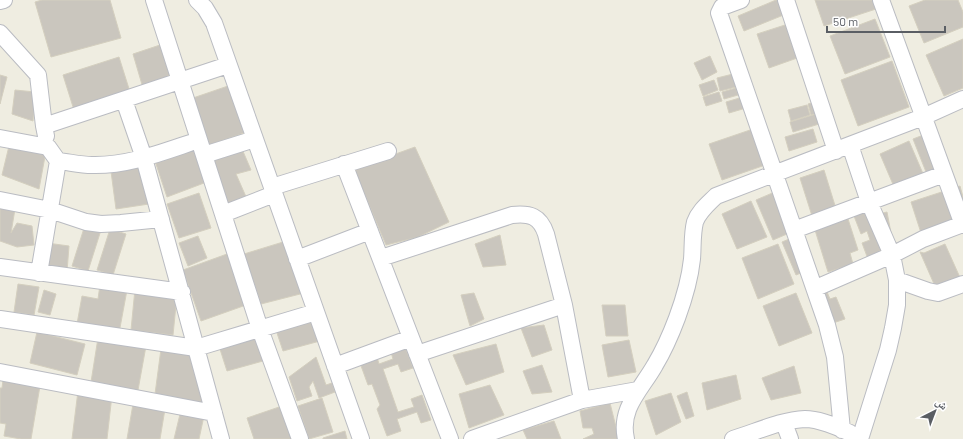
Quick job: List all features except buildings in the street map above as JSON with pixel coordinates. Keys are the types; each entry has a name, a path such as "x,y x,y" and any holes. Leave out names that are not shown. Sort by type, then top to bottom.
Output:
{"street":[{"path":"0,1 4,0"},
{"path":"154,0 260,329 300,439"},
{"path":"741,0 722,7 719,12 774,175 816,288 827,325 835,357 842,430"},
{"path":"732,439 784,423 806,419 828,424 860,439 891,336 897,305 897,280 892,255 843,148 786,0"},
{"path":"816,288 892,255 923,239 963,225 881,0"},
{"path":"201,4 214,23 361,439"},
{"path":"0,33 38,75 48,147 58,160 93,165 120,162 144,158 199,140"},
{"path":"44,126 228,65"},
{"path":"124,100 144,158 182,292 221,439"},
{"path":"626,439 624,426 625,415 638,390 657,362 677,317 690,273 696,222 703,207 716,196 774,175 963,100"},
{"path":"0,138 48,147"},
{"path":"204,156 255,140"},
{"path":"223,214 273,190 344,164 388,151"},
{"path":"39,273 58,160"},
{"path":"344,164 450,439"},
{"path":"794,230 944,174"},
{"path":"0,200 50,210 86,222 101,224 161,219"},
{"path":"380,258 512,215 522,214 530,215 536,218 542,224 564,305 582,400"},
{"path":"297,259 370,230"},
{"path":"0,267 182,292"},
{"path":"897,280 938,293 963,284"},
{"path":"417,354 564,305"},
{"path":"0,319 196,348 316,312"},
{"path":"335,366 411,338"},
{"path":"0,372 214,413"},
{"path":"472,439 489,436 582,400 638,390"},
{"path":"784,423 790,439"}]}
